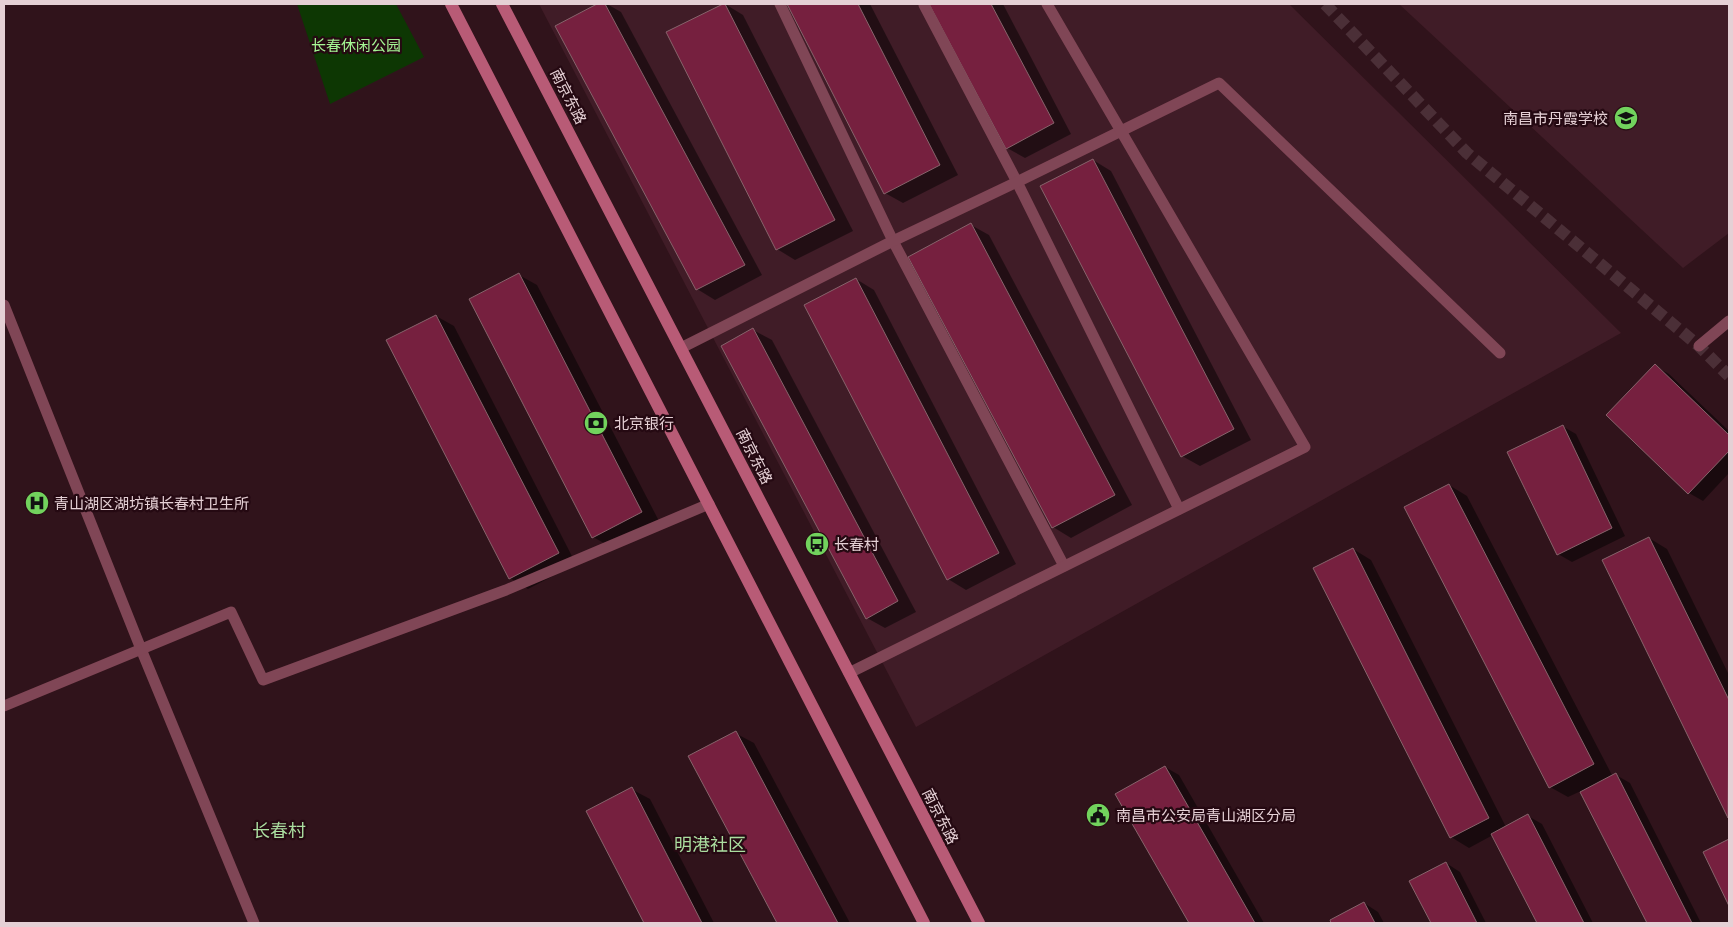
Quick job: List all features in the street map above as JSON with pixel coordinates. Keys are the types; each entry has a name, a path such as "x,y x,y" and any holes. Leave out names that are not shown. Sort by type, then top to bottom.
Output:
{"main road":[{"path":"450,4 924,923"},
{"name":"南京东路","path":"502,4 979,923"}],"lane":[{"path":"780,4 893,241 1064,566"},
{"path":"849,673 1305,447 1047,4"},
{"path":"924,5 1017,182 1179,509"},
{"path":"681,348 893,241 1219,82 1500,353"},
{"path":"4,305 141,649 254,923"},
{"path":"1699,346 1729,321"},
{"path":"4,706 231,612 263,680 506,590 709,504"}],"shaded area":[{"path":"539,4 1289,4 1621,333 916,727"},
{"name":"南昌市丹霞学校","path":"1399,4 1729,4 1729,233 1683,268"}],"green space":[{"name":"长春休闲公园","path":"297,4 396,4 424,57 330,104"}],"building":[{"path":"597,4 605,4 745,265 696,290 555,26"},
{"path":"725,4 835,220 776,250 666,32"},
{"path":"787,4 858,4 940,165 884,194"},
{"path":"929,4 991,4 1054,123 1006,149"},
{"path":"1093,159 1234,429 1181,457 1040,186"},
{"path":"971,223 1115,495 1052,528 908,257"},
{"path":"519,273 642,512 592,538 469,299"},
{"path":"856,278 999,553 947,580 804,305"},
{"path":"436,315 559,553 509,579 386,340"},
{"path":"753,328 898,601 866,619 721,346"},
{"path":"1655,364 1729,435 1729,451 1688,494 1606,415"},
{"path":"1563,425 1612,528 1557,555 1507,452"},
{"path":"1449,484 1594,764 1549,788 1404,507"},
{"path":"1649,537 1729,700 1728,818 1602,560"},
{"path":"1353,548 1489,818 1450,838 1313,568"},
{"path":"736,731 838,923 777,923 688,756"},
{"path":"1165,766 1255,923 1189,923 1115,794"},
{"path":"1616,773 1692,923 1647,923 1580,792"},
{"path":"632,787 702,923 644,923 586,811"},
{"path":"1528,814 1584,923 1537,923 1491,834"},
{"path":"1729,839 1729,906 1703,852"},
{"path":"1446,862 1477,923 1431,923 1409,881"},
{"path":"1364,902 1375,923 1331,923 1330,920"}],"tunnel":[{"path":"1325,4 1467,153 1699,346 1729,376"}],"place":[{"name":"南昌市丹霞学校","path":"1626,118"},
{"name":"北京银行","path":"596,423"},
{"name":"青山湖区湖坊镇长春村卫生所","path":"37,503"},
{"name":"长春村","path":"817,544"},
{"name":"南昌市公安局青山湖区分局","path":"1098,815"}],"district":[{"name":"长春村","path":"279,830"},
{"name":"明港社区","path":"710,844"}]}
